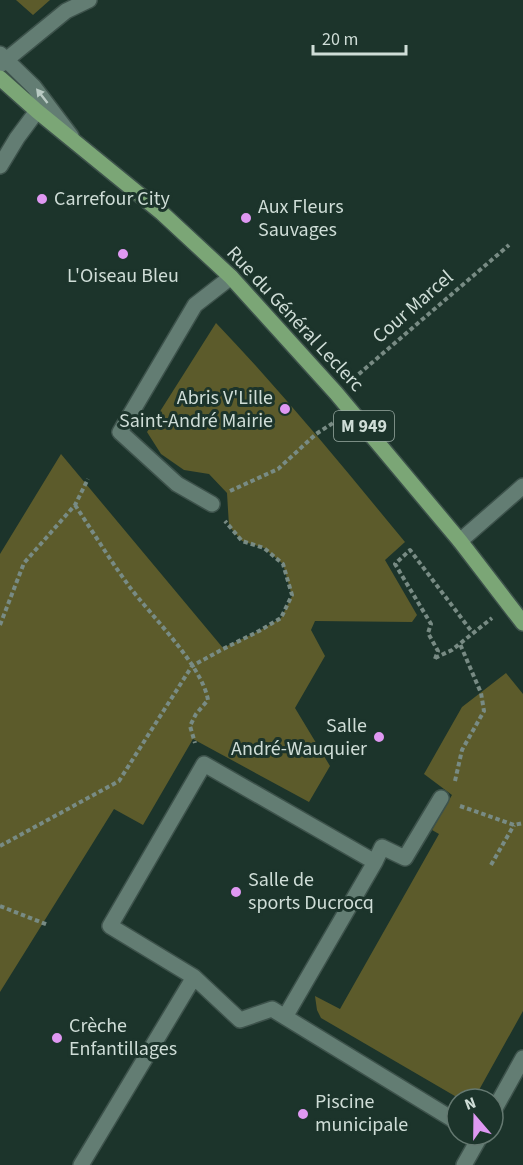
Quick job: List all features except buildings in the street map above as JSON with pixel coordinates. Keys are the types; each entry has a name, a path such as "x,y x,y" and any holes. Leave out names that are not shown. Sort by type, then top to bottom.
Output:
{"main road":[{"name":"Rue du Général Leclerc","path":"0,78 162,213 231,277 296,346 336,393 460,541 523,623"}],"street":[{"path":"76,143 34,87 2,60 66,11 89,0"},
{"path":"0,166 16,138 37,111"},
{"path":"212,504 177,484 120,432 195,305 231,277"},
{"path":"460,541 523,486"},
{"path":"375,862 204,764 110,926 194,977 240,1020 272,1009 445,1115"},
{"path":"285,1017 382,847 405,858 441,798"},
{"path":"81,1165 194,977"},
{"path":"505,1091 523,1058"},
{"path":"464,1165 474,1147"}],"path":[{"name":"Cour Marcel","path":"336,393 509,244"},
{"path":"0,846 118,781 192,666 260,632 281,618 292,596 283,564 264,548 242,541 212,504 242,484 278,469 316,434 351,411"},
{"path":"0,625 24,563 75,505 88,478"},
{"path":"75,505 129,586 192,666 206,688 208,700 196,714 190,726 204,764"},
{"path":"472,632 410,550 395,564 431,624 429,633 438,651 435,659 460,644 472,632 509,606"},
{"path":"460,644 481,693 484,711 462,750 456,779 441,798 514,825 523,823"},
{"path":"491,865 514,825"},
{"path":"0,906 48,925"}],"shaded area":[{"path":"16,0 50,0 33,15"},
{"path":"216,323 289,403 405,542 385,560 417,615 412,622 315,621 311,630 325,656 295,708 330,766 309,802 193,739 143,825 114,809 0,992 0,554 61,454 223,648 281,618 292,596 283,564 264,548 242,541 229,526 227,493 209,474 184,470 161,454 147,432"},
{"path":"506,673 523,694 523,1011 481,1087 445,1087 445,1090 321,1018 315,996 340,1009 439,834 432,830 452,795 424,774 462,707"}],"place":[{"name":"Carrefour City","path":"42,199"},
{"name":"Aux Fleurs Sauvages","path":"246,218"},
{"name":"L'Oiseau Bleu","path":"123,254"},
{"name":"Abris V'Lille Saint-André Mairie","path":"285,409"},
{"name":"Salle André-Wauquier","path":"379,737"},
{"name":"Salle de sports Ducrocq","path":"236,892"},
{"name":"Crèche Enfantillages","path":"57,1038"},
{"name":"Piscine municipale","path":"303,1114"}]}
